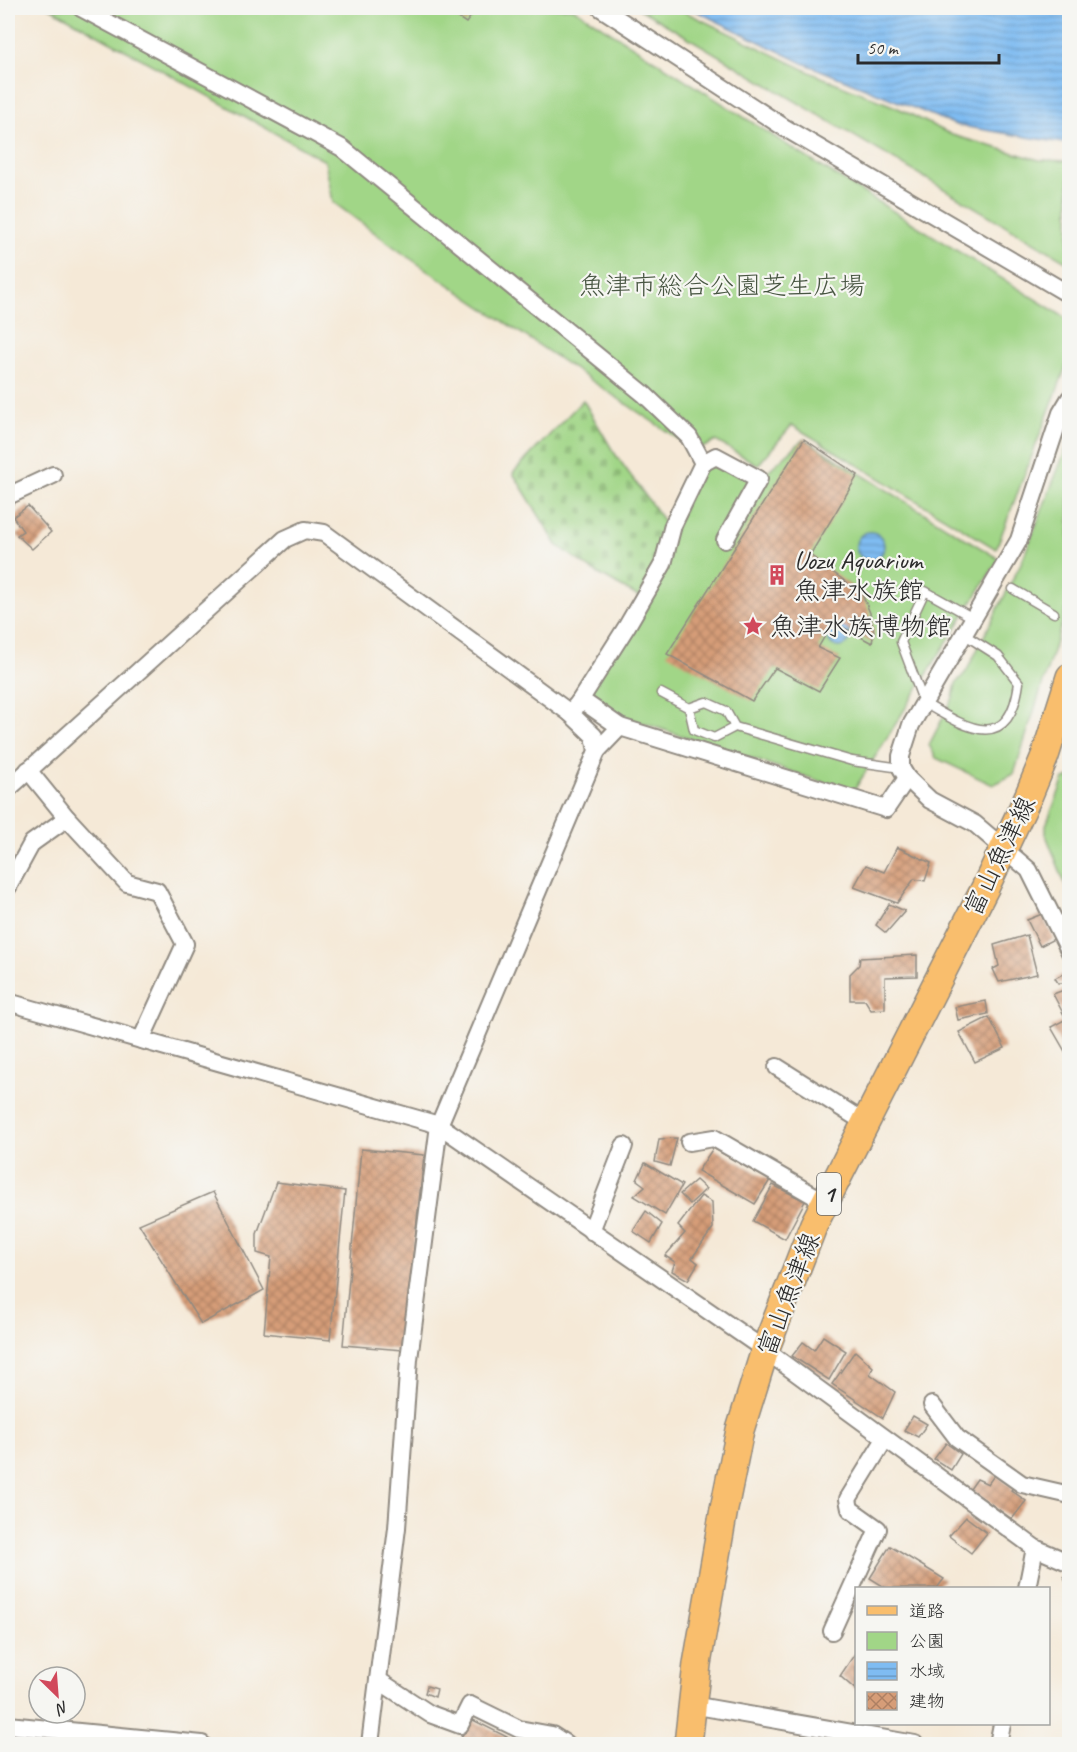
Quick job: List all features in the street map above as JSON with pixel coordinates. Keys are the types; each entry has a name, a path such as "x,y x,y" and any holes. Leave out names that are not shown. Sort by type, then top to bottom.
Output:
{"main road":[{"name":"富山魚津線","path":"688,1744 697,1664 740,1430 765,1350 825,1202 1004,849 1045,756 1070,676"}],"street":[{"path":"81,8 342,148 644,394 689,437 703,463"},
{"path":"601,8 785,128 1070,295"},
{"path":"1070,398 1061,413 1019,540 911,726 901,756 904,773 930,800 975,824 1029,870 1070,952"},
{"path":"574,707 627,626 663,564 674,525 703,463 716,456 759,479 725,540"},
{"path":"8,496 53,475"},
{"path":"8,789 285,540 305,530 324,533 574,707 594,736 597,751"},
{"path":"574,707 587,704 620,727 886,809 904,773"},
{"path":"370,1744 397,1528 410,1359 439,1125 597,751 620,727"},
{"path":"28,770 67,818 127,883 157,891 185,945 141,1041"},
{"path":"8,887 32,843 67,818"},
{"path":"8,1002 439,1125 765,1350 1035,1548 1070,1563"},
{"path":"777,1067 864,1122"},
{"path":"690,1142 714,1138 825,1202"},
{"path":"591,1231 624,1146"},
{"path":"932,1405 957,1438 1022,1484 1070,1495"},
{"path":"832,1631 878,1529 850,1509 848,1499 885,1438"},
{"path":"1028,1587 1035,1548"},
{"path":"378,1680 430,1714 460,1725 470,1705 519,1729 552,1735 566,1744"},
{"path":"692,1705 915,1744"},
{"path":"8,1725 202,1744"},
{"path":"998,1744 1002,1725"}],"lane":[{"path":"1013,589 1054,613"},
{"path":"965,635 998,656 1019,683 1009,717 994,728 974,730 924,704 901,642 925,591 975,619"},
{"path":"661,693 689,708 706,702 726,711 735,727"},
{"path":"689,708 694,730 714,738 735,727 852,761 904,773"}],"green space":[{"name":"魚津市総合公園芝生広場","path":"50,8 573,8 817,164 1069,320 1069,359 996,549 792,425 758,465 716,441 696,451 405,255 333,202 325,161"},
{"path":"638,8 677,8 814,74 898,108 952,135 1039,160 1069,161 1069,263"},
{"path":"583,400 613,451 665,523 657,560 639,597 592,570 557,545 513,473"},
{"path":"804,439 999,559 853,792 579,702 643,603 703,463 759,479"},
{"path":"1069,441 1069,601 1014,774 993,785 936,758 929,745 953,698 956,683 966,672 1022,561"},
{"path":"1070,777 1069,894 1046,835 1046,825 1064,779"}],"water":[{"path":"690,8 1069,8 1069,144 956,125 803,63"},
{"path":"870,532 880,536 884,546 880,556 870,560 860,556 856,546 860,536"},
{"path":"839,625 847,628 850,636 847,644 839,647 831,644 828,636 831,628"}],"building":[{"path":"443,8 477,8 466,23"},
{"name":"Uozu Aquarium 魚津水族館","path":"804,439 858,475 810,555 862,594 870,613 874,632 872,643 833,622 818,648 840,658 819,691 775,668 752,701 667,654"},
{"path":"28,506 51,532 32,549 17,535 23,531 13,517"},
{"path":"897,847 931,863 925,881 914,879 897,903 854,887 866,865 884,872"},
{"path":"889,904 905,911 886,933 876,925"},
{"path":"1042,914 1054,939 1040,946 1027,920"},
{"path":"1027,935 1037,974 999,982 993,969 999,966 994,945"},
{"path":"917,955 917,976 885,977 885,1009 871,1010 865,1000 850,1000 850,974 859,965 860,958"},
{"path":"1070,970 1070,983 1058,983 1055,978"},
{"path":"1064,990 1070,991 1070,1016 1065,1017 1053,994"},
{"path":"986,1001 988,1014 958,1020 955,1007"},
{"path":"989,1017 1005,1048 975,1062 959,1032"},
{"path":"1070,1017 1070,1060 1051,1027"},
{"path":"677,1138 670,1166 655,1162 659,1139"},
{"path":"713,1148 770,1180 755,1204 698,1171"},
{"path":"361,1149 424,1155 403,1350 343,1345"},
{"path":"645,1163 682,1185 665,1215 634,1196 645,1186 637,1180"},
{"path":"696,1180 706,1189 690,1204 680,1194"},
{"path":"276,1182 345,1191 330,1340 264,1333 271,1257 257,1253 257,1234"},
{"path":"773,1185 805,1201 785,1239 753,1221"},
{"path":"213,1192 264,1290 201,1324 139,1224"},
{"path":"701,1196 712,1202 713,1228 692,1258 698,1263 688,1280 672,1271 675,1262 665,1256 685,1233 678,1226"},
{"path":"646,1211 662,1224 651,1243 633,1231"},
{"path":"823,1336 846,1351 829,1380 792,1356 803,1342 814,1350"},
{"path":"855,1351 873,1367 870,1374 895,1392 883,1418 832,1384"},
{"path":"913,1416 927,1424 918,1437 904,1430"},
{"path":"946,1443 961,1454 951,1470 934,1459"},
{"path":"995,1474 1013,1487 1011,1490 1026,1501 1012,1519 970,1489 977,1479 988,1484"},
{"path":"966,1517 987,1533 971,1553 949,1536"},
{"path":"890,1546 944,1579 938,1587 884,1587 870,1578"},
{"path":"1066,1570 1069,1571 1069,1591 1064,1577"},
{"path":"855,1654 855,1689 840,1676"},
{"path":"427,1686 437,1689 435,1697 425,1693"},
{"path":"471,1719 509,1738 505,1744 474,1744 461,1738"}],"place":[{"name":"Uozu Aquarium 魚津水族館","path":"777,575"},
{"name":"魚津水族博物館","path":"753,626"}]}
